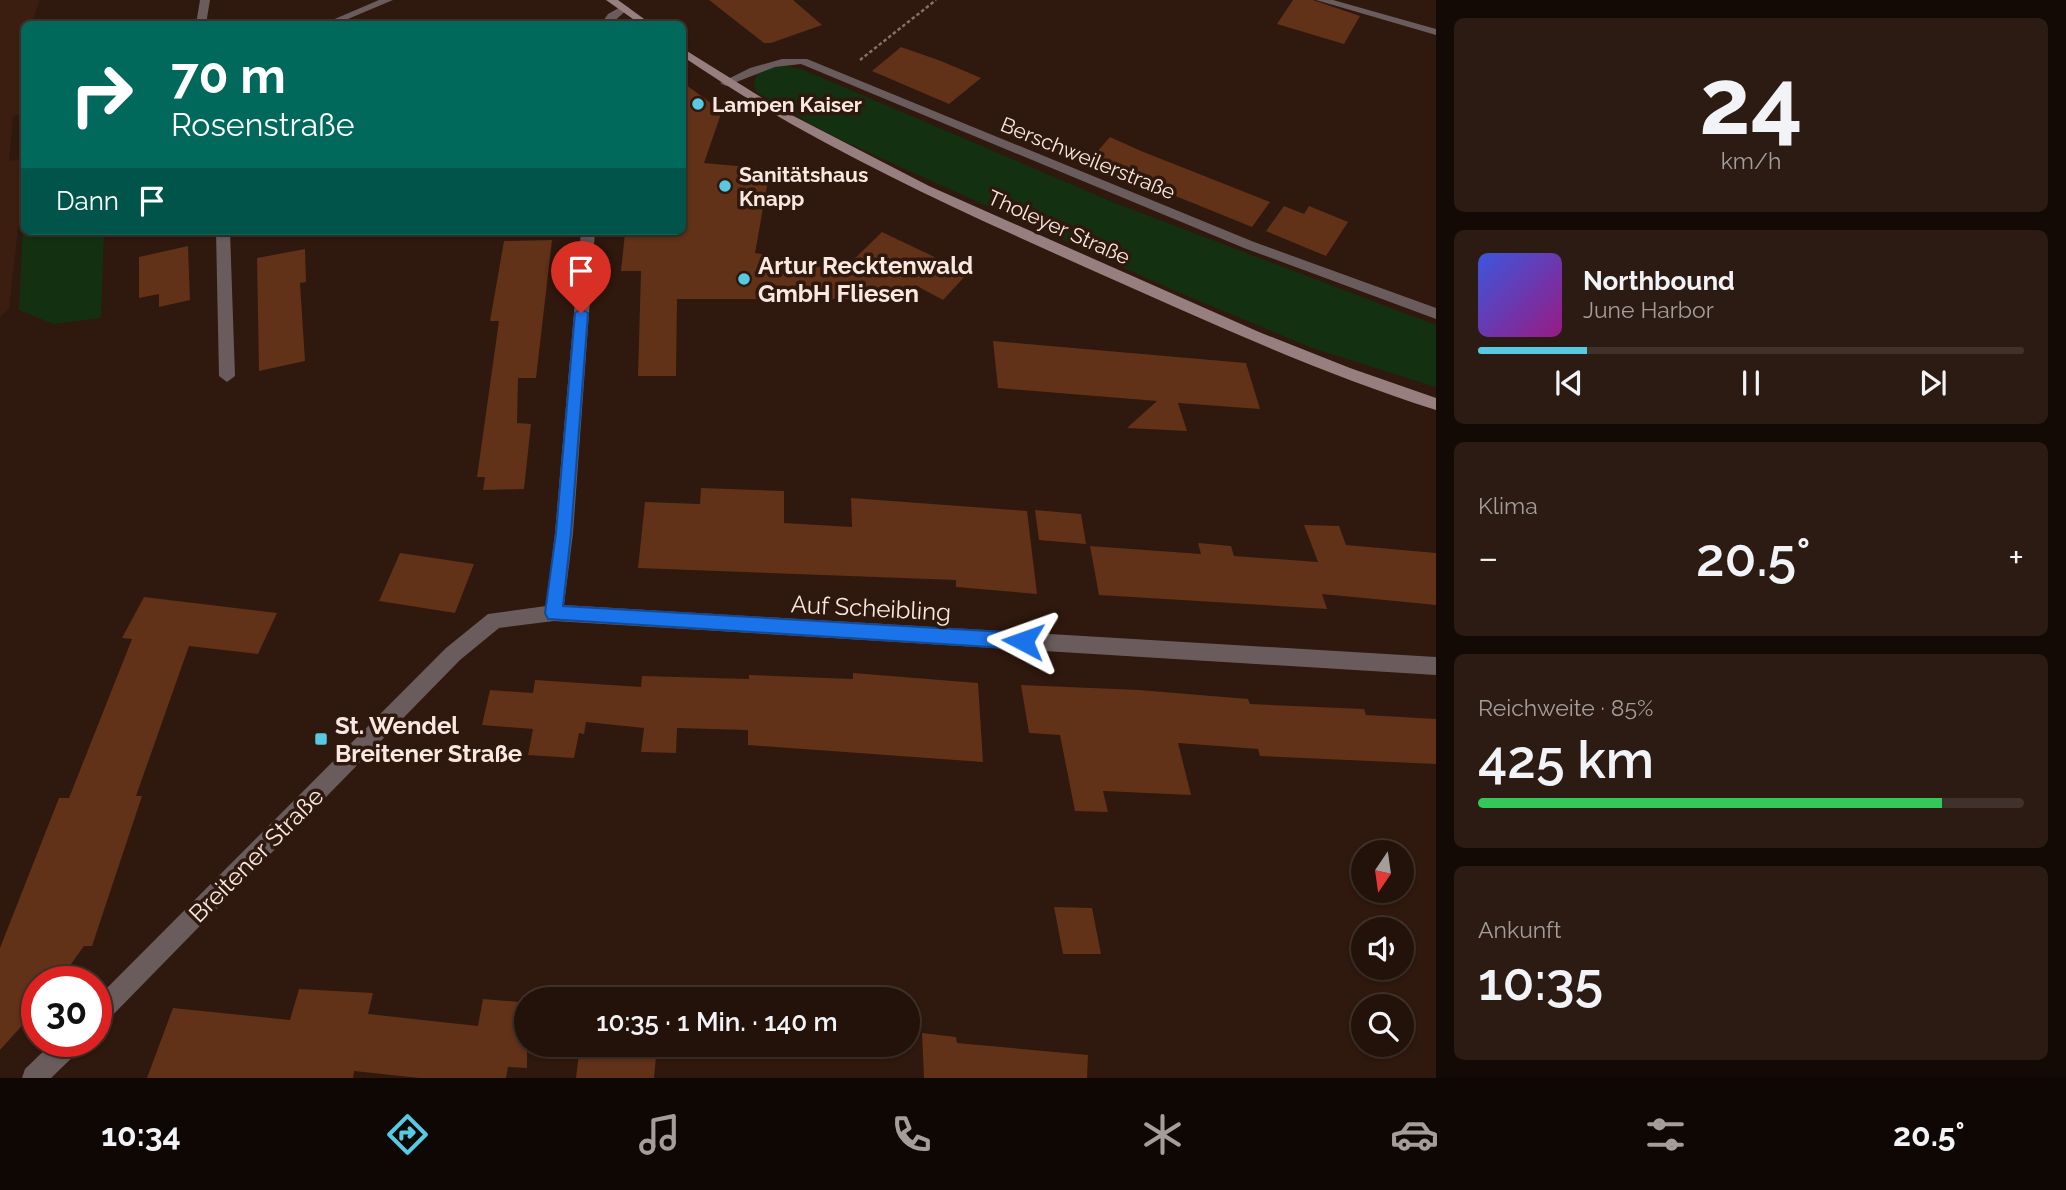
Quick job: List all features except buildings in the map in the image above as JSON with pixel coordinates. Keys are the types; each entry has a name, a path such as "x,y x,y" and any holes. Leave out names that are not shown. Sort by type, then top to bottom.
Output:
{"main road":[{"path":"611,0 642,21"},
{"name":"Tholeyer Straße","path":"686,54 726,83 818,138 915,186 1294,354 1436,404"}],"street":[{"path":"202,21 205,0"},
{"path":"336,21 388,0"},
{"path":"1321,0 1436,32"},
{"path":"608,21 624,8"},
{"name":"Berschweilerstraße","path":"726,83 760,67 784,60 803,61 1249,244 1436,314"},
{"path":"223,235 227,376"},
{"path":"554,613 565,520 588,235"},
{"name":"Auf Scheibling","path":"554,613 1436,666"},
{"name":"Breitener Straße","path":"112,1000 453,654 495,620 554,613"},
{"path":"34,1078 55,1057"}],"path":[{"path":"840,76 936,0"}],"shaded area":[{"path":"0,0 40,0 32,21 21,21 21,114 13,116 9,161 21,159 21,203 9,309 0,317"}],"green space":[{"path":"773,67 801,69 1115,203 1436,325 1436,387 1312,348 1173,290 830,135 756,92 754,83 757,74"},
{"path":"22,235 104,235 101,318 53,324 19,310"}],"place":[{"name":"Lampen Kaiser","path":"698,104"},
{"name":"Sanitätshaus Knapp","path":"725,186"},
{"name":"Artur Recktenwald GmbH Fliesen","path":"744,279"},
{"name":"St. Wendel Breitener Straße","path":"321,739"}],"route":[{"path":"581,313 564,533 554,613 1023,641"}]}
